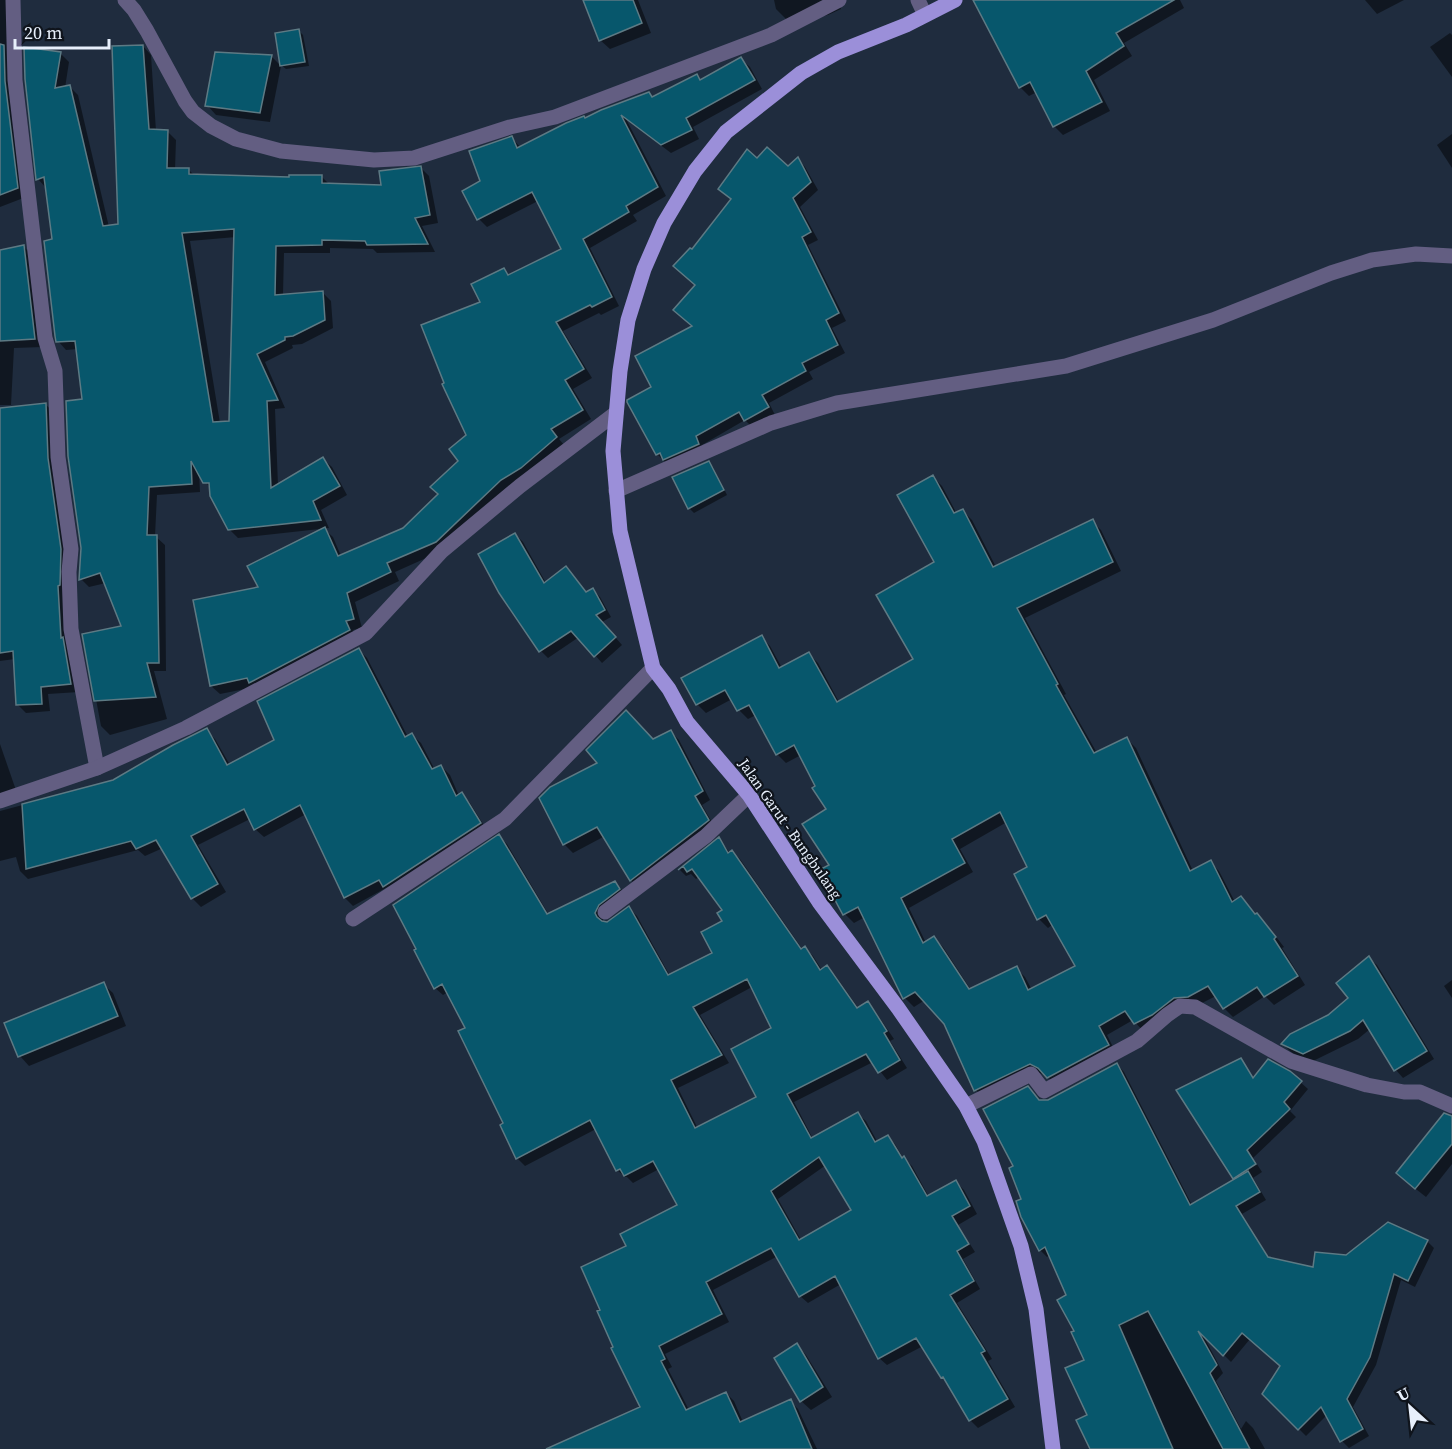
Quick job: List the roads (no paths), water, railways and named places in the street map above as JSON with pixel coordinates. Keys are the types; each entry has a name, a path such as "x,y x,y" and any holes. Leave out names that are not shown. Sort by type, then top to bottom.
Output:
{"main road":[{"name":"Jalan Garut - Bungbulang","path":"955,0 906,25 838,52 801,73 726,132 701,163 664,223 644,269 628,320 620,371 613,451 620,531 653,668 669,689 687,722 748,795 819,902 898,1008 966,1106 984,1141 1022,1246 1036,1309 1053,1449"}],"street":[{"path":"13,0 15,80 45,338 55,371 58,457 71,549 69,572 71,629 97,768"},
{"path":"125,0 147,31 185,101 211,126 236,139 281,151 374,160 414,159 510,127 555,117 771,35 839,0"},
{"path":"918,0 925,15"},
{"path":"616,491 795,414 837,403 1066,366 1213,320 1331,273 1372,260 1416,254 1452,256"},
{"path":"0,801 97,768 186,728 366,633 442,551 520,486 616,413"},
{"path":"353,919 505,819 653,668"},
{"path":"605,912 706,836 748,795"},
{"path":"966,1106 1031,1074 1044,1091 1137,1041 1180,1006 1195,1007 1291,1061 1367,1085 1404,1092 1420,1092 1452,1106"}]}
